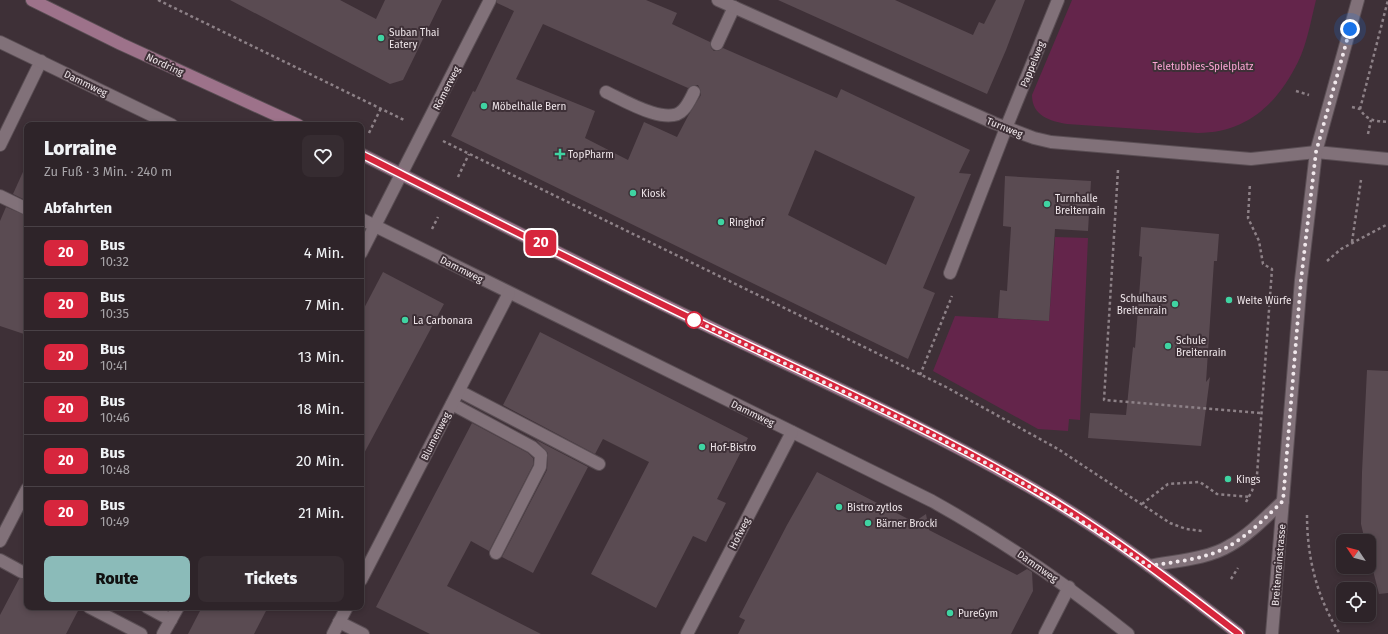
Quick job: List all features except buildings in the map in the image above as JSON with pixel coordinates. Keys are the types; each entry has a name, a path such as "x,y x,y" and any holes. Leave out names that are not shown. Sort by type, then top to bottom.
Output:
{"main road":[{"name":"Nordring","path":"32,0 128,47 291,122"},
{"path":"364,156 694,320 924,430 1035,490 1149,566 1239,634"}],"street":[{"name":"Römerweg","path":"364,247 425,131 490,0"},
{"name":"Turnweg","path":"718,0 1006,128 1034,138 1051,142 1251,159 1316,152 1388,159"},
{"name":"Pappelweg","path":"950,273 1006,128 1058,0"},
{"name":"Breitenrainstrasse","path":"1272,634 1301,280 1316,152 1358,0"},
{"path":"717,44 734,7"},
{"name":"Dammweg","path":"0,42 166,122"},
{"path":"0,145 41,61"},
{"path":"606,92 651,112 663,116 674,116 683,111 694,92"},
{"path":"0,196 24,208"},
{"name":"Dammweg","path":"364,220 932,500 983,529 1069,587 1128,634"},
{"name":"Blumenweg","path":"364,574 509,293"},
{"path":"459,391 599,464"},
{"path":"452,404 538,450 541,455 540,467 496,552"},
{"name":"Hofweg","path":"687,634 792,432"},
{"path":"0,541 24,495"},
{"path":"1149,566 1201,556 1228,547 1245,535 1283,501"},
{"path":"0,560 22,572"},
{"path":"1045,634 1069,587"},
{"path":"95,610 141,634"},
{"path":"153,610 171,620"},
{"path":"164,634 176,610"},
{"path":"332,634 345,610"},
{"path":"339,622 363,634"}],"path":[{"path":"158,0 381,108 469,154 979,405 1058,449 1178,526 1186,529 1207,530"},
{"path":"1360,109 1388,0"},
{"path":"368,135 381,108"},
{"path":"1119,148 1104,400 1262,413"},
{"path":"1244,505 1250,497 1257,475 1272,269 1263,264 1259,240 1248,218 1251,159"},
{"path":"1325,266 1328,260 1341,249 1388,224"},
{"path":"920,375 952,294"},
{"path":"1142,504 1168,484 1200,482 1217,494 1250,497"},
{"path":"1319,590 1340,634"}],"green space":[{"name":"Teletubbies-Spielplatz","path":"1072,0 1316,0 1304,48 1298,62 1290,77 1270,103 1246,122 1216,132 1198,133 1067,124 1048,119 1039,113 1035,108 1032,95"},
{"path":"1055,237 1088,238 1080,420 1069,419 1068,431 1038,429 933,371 955,316 1049,321"}],"bus line":[{"name":"20","path":"364,156 694,320 924,430 986,463 1035,490 1129,551 1239,634"}],"place":[{"name":"Suban Thai Eatery","path":"381,38"},
{"name":"Möbelhalle Bern","path":"484,106"},
{"name":"TopPharm","path":"560,154"},
{"name":"Kiosk","path":"633,193"},
{"name":"Turnhalle Breitenrain","path":"1047,204"},
{"name":"Ringhof","path":"721,222"},
{"name":"Weite Würfe","path":"1229,300"},
{"name":"Schulhaus Breitenrain","path":"1175,304"},
{"name":"La Carbonara","path":"405,320"},
{"name":"Schule Breitenrain","path":"1168,346"},
{"name":"Hof-Bistro","path":"702,447"},
{"name":"Kings","path":"1228,479"},
{"name":"Bistro zytlos","path":"839,507"},
{"name":"Bärner Brocki","path":"868,523"},
{"name":"PureGym","path":"950,613"}],"route":[{"path":"694,320 924,430 986,463 1035,490 1129,551 1149,566 1201,556 1228,547 1245,535 1283,501 1301,280 1316,152 1350,29"}]}
